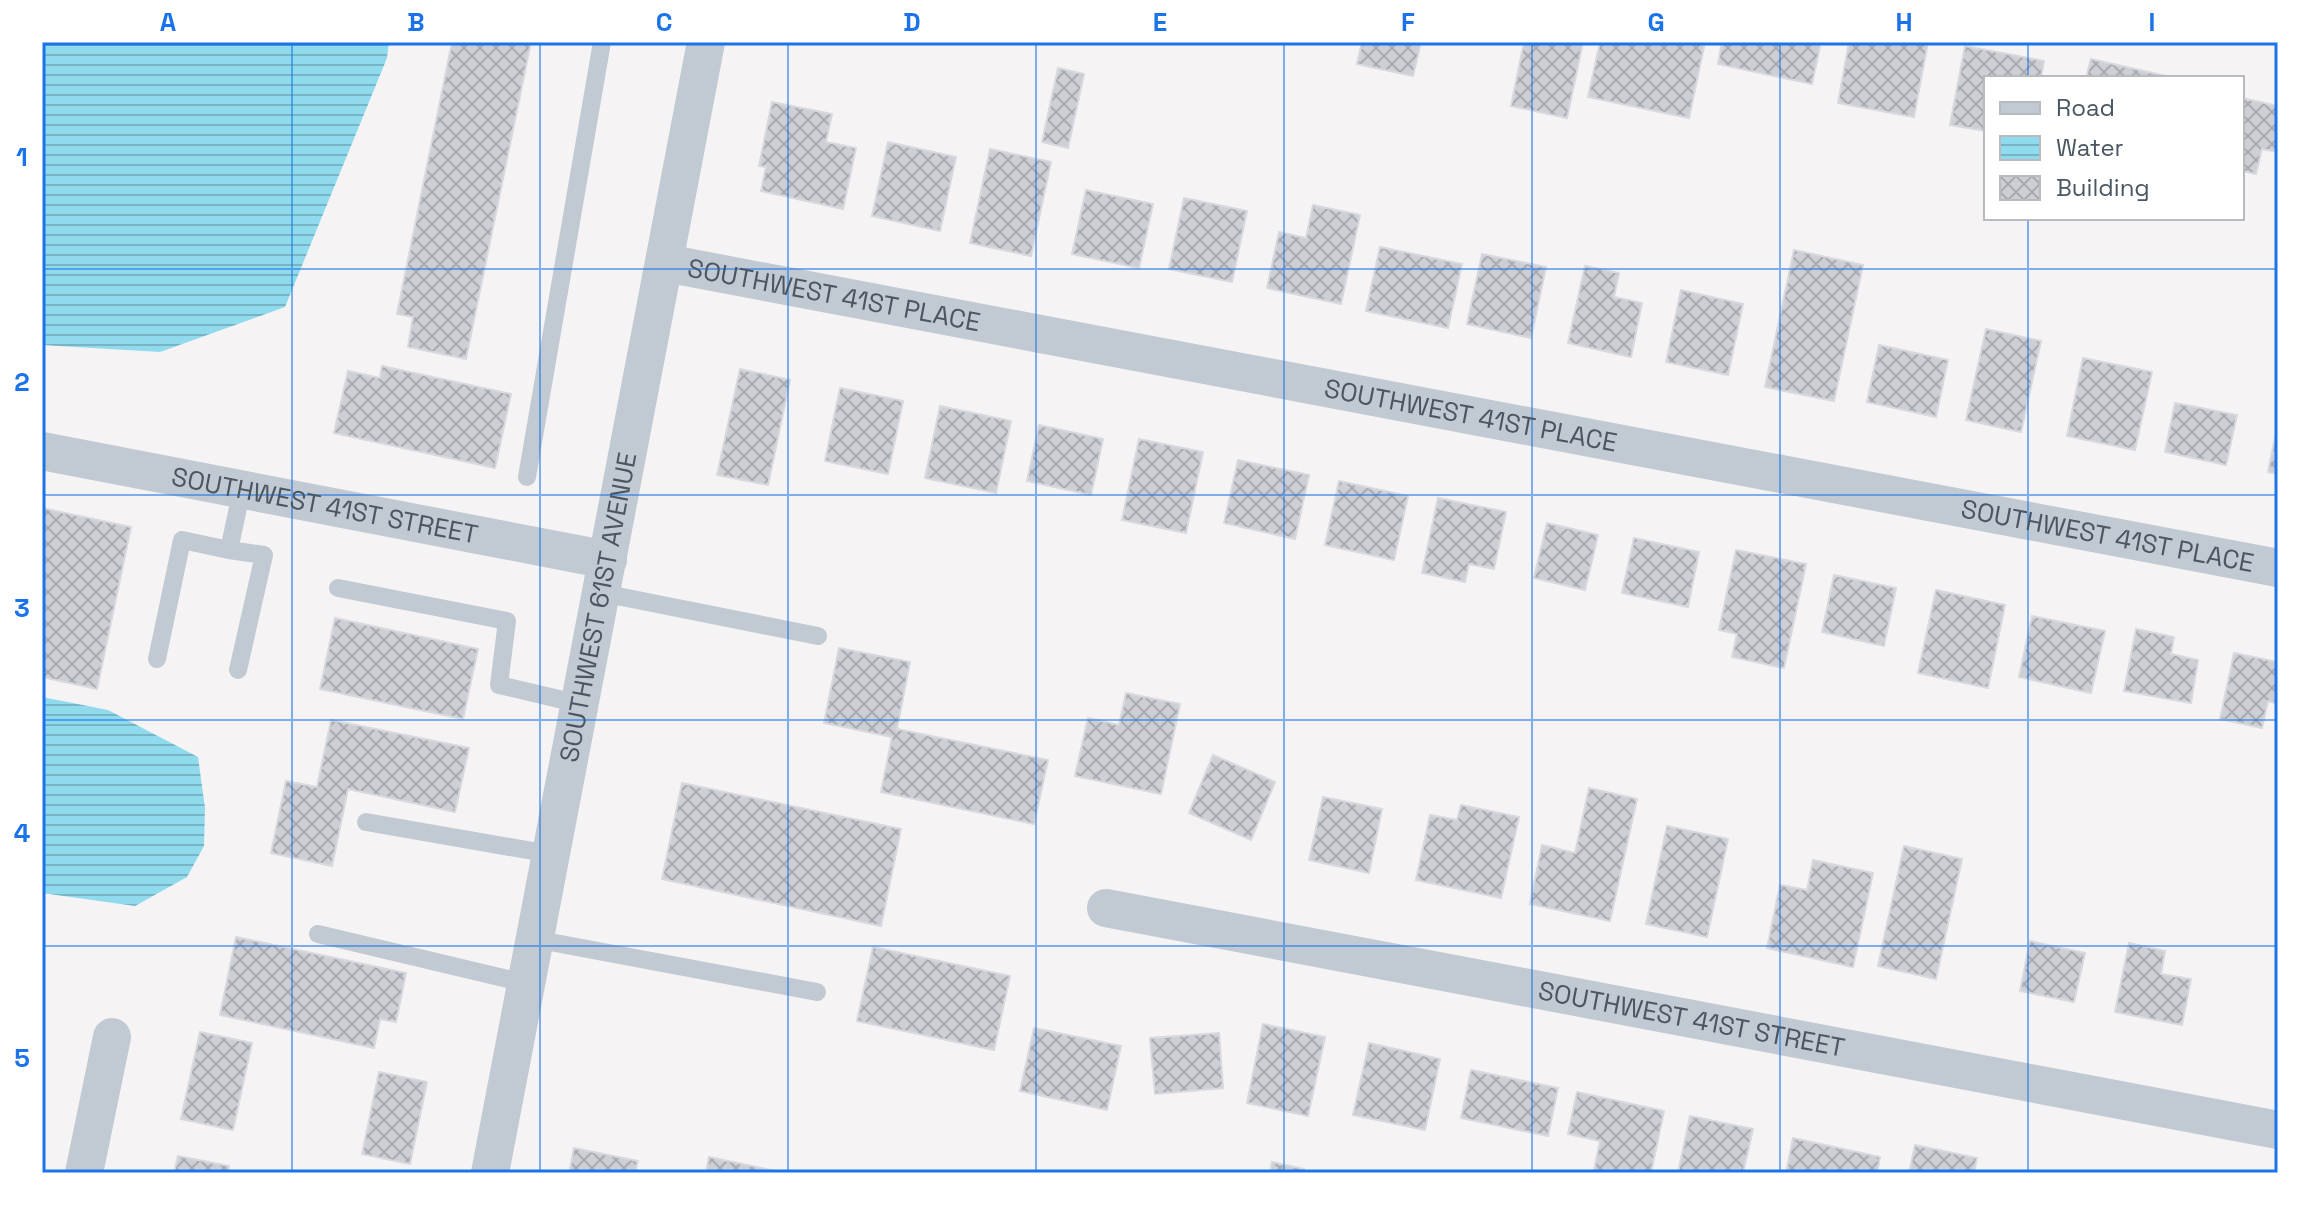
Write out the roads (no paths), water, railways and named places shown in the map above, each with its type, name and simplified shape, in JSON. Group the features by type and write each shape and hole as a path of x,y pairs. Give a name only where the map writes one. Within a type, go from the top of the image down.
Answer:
{"street":[{"name":"SOUTHWEST 61ST AVENUE","path":"490,1173 706,42"},
{"name":"SOUTHWEST 41ST PLACE","path":"665,263 2278,568"},
{"name":"SOUTHWEST 41ST STREET","path":"42,451 242,489 605,576"},
{"name":"SOUTHWEST 41ST STREET","path":"1106,908 2278,1130"},
{"path":"84,1173 112,1037"}],"lane":[{"path":"527,477 602,42"},
{"path":"229,550 242,489"},
{"path":"157,659 182,540 264,555 238,670"},
{"path":"605,576 818,636"},
{"path":"338,588 507,621 499,685 580,704"},
{"path":"366,822 550,854"},
{"path":"318,934 525,983"},
{"path":"534,939 817,992"}],"water":[{"path":"42,42 389,42 387,58 285,307 160,352 42,345"},
{"path":"42,697 108,710 198,757 205,808 204,846 187,877 135,906 42,893"}]}
